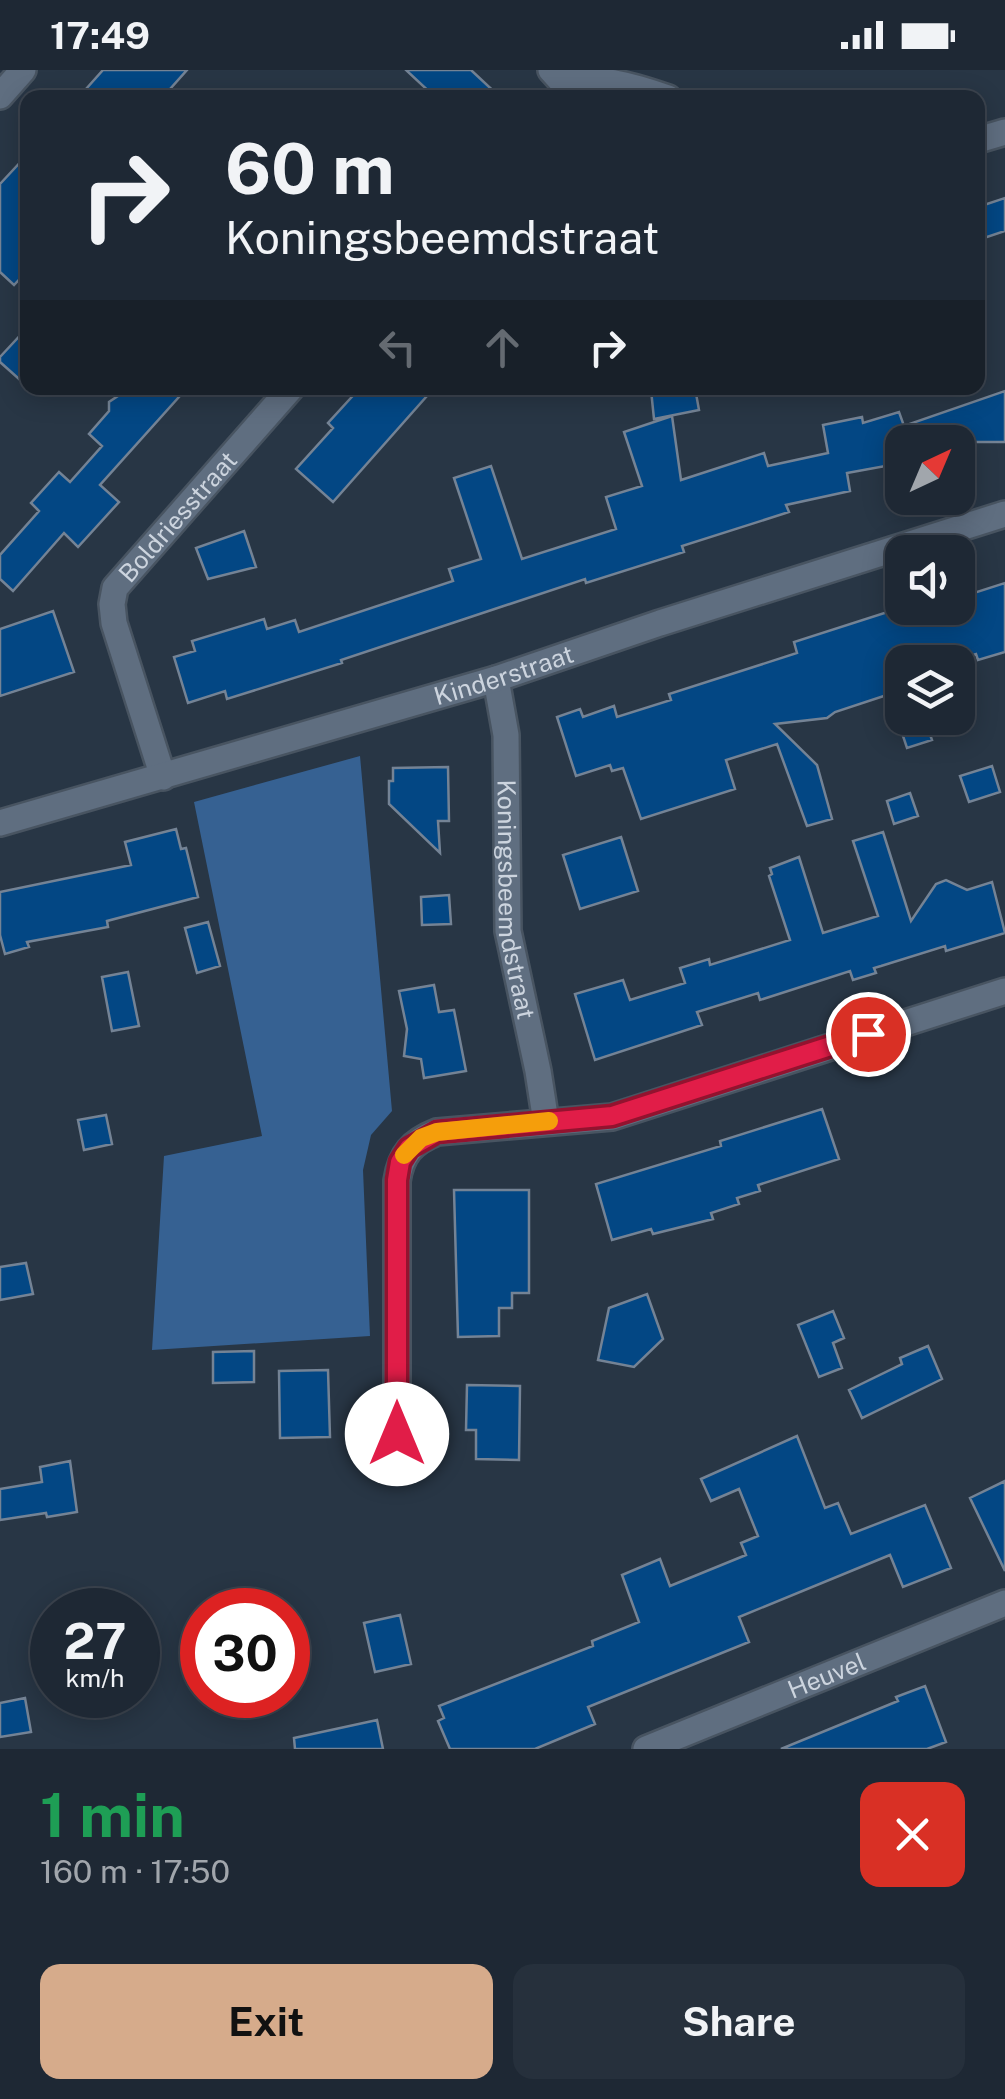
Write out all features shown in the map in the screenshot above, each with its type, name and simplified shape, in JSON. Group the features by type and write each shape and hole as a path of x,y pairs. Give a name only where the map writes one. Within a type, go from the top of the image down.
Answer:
{"street":[{"path":"0,96 23,70"},
{"path":"553,82 601,78 641,90"},
{"name":"Boldriesstraat","path":"163,777 114,623 115,588 285,395"},
{"name":"Kinderstraat","path":"0,823 496,679 1005,514"},
{"name":"Koningsbeemdstraat","path":"496,679 506,735 508,932 546,1122"},
{"path":"397,1434 397,1180 400,1162 421,1138 437,1132 612,1116 1005,992"},
{"name":"Heuvel","path":"646,1749 673,1744 1005,1603"}],"shaded area":[{"path":"360,756 392,1111 371,1135 363,1170 370,1336 152,1350 164,1156 262,1136 194,802"}],"building":[{"path":"103,70 187,70 169,90 85,90"},
{"path":"406,70 471,70 492,90 427,90"},
{"path":"20,163 20,279 14,285 0,272 0,184"},
{"path":"1005,198 1005,231 985,238 985,205"},
{"path":"20,336 20,380 0,362 0,357"},
{"path":"1005,391 1005,442 975,442 975,425 907,425"},
{"path":"120,395 181,395 100,485 119,502 78,547 64,533 13,591 0,579 0,555 39,511 31,503 59,472 70,482 102,446 89,434 109,411 109,402"},
{"path":"354,395 428,395 333,502 296,469 333,428 328,423"},
{"path":"652,395 696,395 699,410 654,419"},
{"path":"899,412 904,425 885,425 885,466 847,473 850,491 786,505 789,512 682,546 684,552 586,583 585,579 341,660 342,663 227,699 225,691 188,703 174,657 195,651 192,641 264,619 267,629 295,620 299,632 453,581 449,569 481,559 454,478 491,466 522,559 616,529 606,497 642,486 624,432 672,416 681,480 764,453 768,466 828,453 823,425 862,417 863,423"},
{"path":"244,531 256,567 208,579 196,548"},
{"path":"1005,583 1005,652 978,660 975,645 885,645 885,696 827,718 775,724 817,765 832,819 807,826 777,744 726,760 735,789 641,819 623,768 612,771 610,765 576,776 557,717 580,709 583,717 614,706 617,717 671,700 669,694 797,653 794,642 885,613 885,625 975,625 975,593"},
{"path":"53,611 74,672 0,696 0,629"},
{"path":"903,735 930,735 932,740 907,748"},
{"path":"992,766 1000,792 969,802 960,776"},
{"path":"448,767 449,821 438,821 440,853 389,804 389,781 393,781 393,768"},
{"path":"910,793 918,816 894,824 887,801"},
{"path":"176,829 181,849 186,848 198,897 107,921 108,927 27,942 29,947 5,954 0,935 0,892 131,865 125,842"},
{"path":"883,832 911,921 936,884 946,880 967,890 992,882 1005,933 946,951 945,946 874,968 876,973 853,980 850,971 760,1000 758,993 697,1012 702,1025 595,1060 575,994 623,980 630,1000 685,983 680,968 709,959 710,965 790,940 769,876 770,868 799,857 823,933 878,916 853,841"},
{"path":"621,837 638,891 580,909 563,855"},
{"path":"449,895 451,924 422,925 421,897"},
{"path":"208,922 220,966 197,973 185,928"},
{"path":"128,972 139,1026 112,1031 102,977"},
{"path":"434,985 439,1012 454,1010 466,1071 424,1078 421,1059 404,1056 407,1029 399,991"},
{"path":"822,1109 839,1159 758,1185 760,1191 737,1198 739,1204 711,1213 713,1219 612,1240 596,1184 721,1146 720,1141"},
{"path":"106,1115 112,1144 84,1150 78,1120"},
{"path":"454,1190 529,1190 529,1293 512,1293 512,1308 499,1308 499,1336 458,1337"},
{"path":"26,1263 33,1294 0,1300 0,1267"},
{"path":"647,1294 663,1339 634,1367 598,1360 609,1308"},
{"path":"833,1311 844,1338 833,1343 842,1368 819,1377 798,1325"},
{"path":"928,1346 942,1379 862,1418 849,1390 902,1364 900,1358"},
{"path":"254,1351 254,1382 213,1383 213,1352"},
{"path":"328,1370 330,1437 280,1438 279,1371"},
{"path":"467,1385 520,1386 519,1460 476,1459 476,1430 466,1430"},
{"path":"797,1436 825,1508 838,1503 851,1534 925,1505 951,1568 903,1587 890,1555 739,1617 749,1642 588,1707 595,1724 535,1749 450,1749 438,1721 444,1718 439,1706 593,1646 592,1641 639,1622 622,1575 660,1559 670,1586 746,1555 741,1543 758,1536 739,1489 711,1501 701,1479"},
{"path":"70,1461 77,1512 0,1520 0,1489 42,1482 40,1467"},
{"path":"1005,1481 1005,1571 970,1498"},
{"path":"400,1615 411,1664 375,1672 364,1623"},
{"path":"925,1686 946,1742 927,1749 781,1749 898,1701 896,1697"},
{"path":"25,1698 31,1732 0,1737 0,1703"},
{"path":"377,1720 383,1749 295,1749 294,1738"}],"slow traffic":[{"path":"404,1155 421,1138 437,1132 549,1121"}],"route":[{"path":"397,1434 397,1180 400,1162 409,1148 437,1132 612,1116 868,1034"}]}
